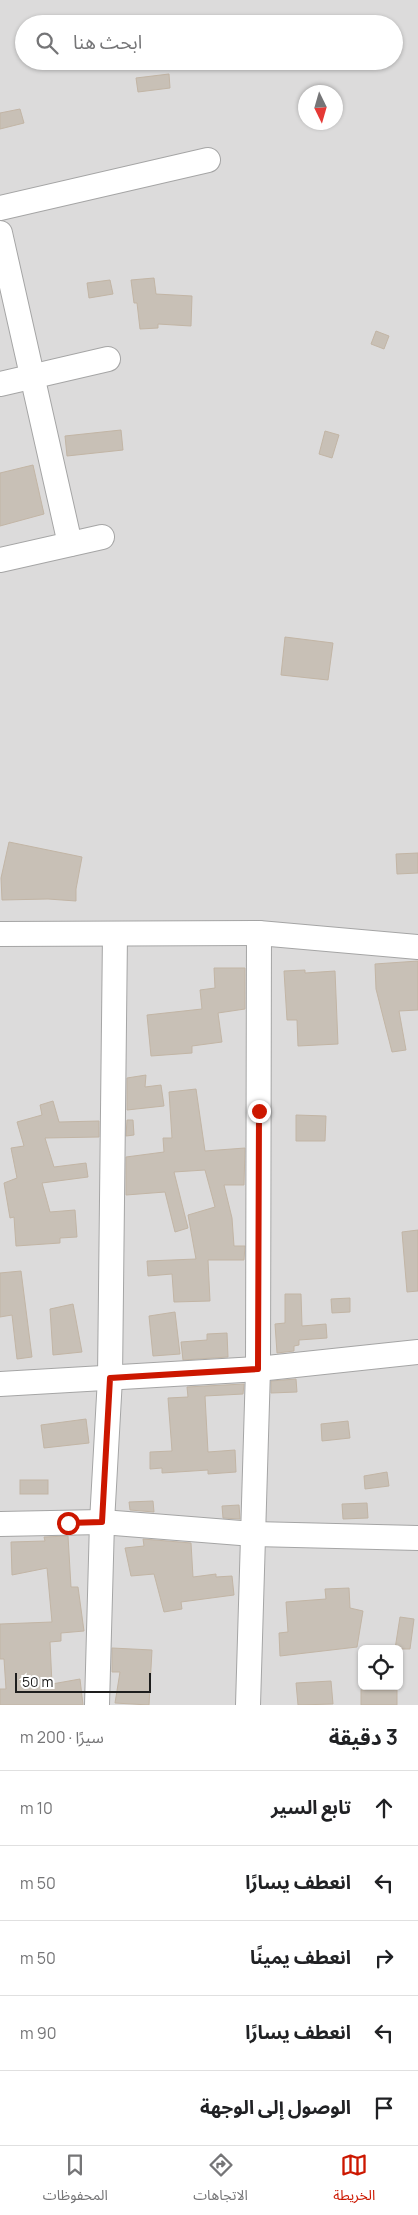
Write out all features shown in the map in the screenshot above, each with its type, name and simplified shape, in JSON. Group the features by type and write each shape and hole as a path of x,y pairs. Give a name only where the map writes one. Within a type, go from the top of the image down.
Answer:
{"street":[{"path":"0,208 208,160"},
{"path":"0,233 70,544"},
{"path":"0,384 108,359"},
{"path":"0,560 102,537"},
{"path":"248,1705 258,1369 259,933"},
{"path":"0,934 259,933 418,948"},
{"path":"97,1705 102,1522 110,1378 115,934"},
{"path":"0,1384 258,1369 418,1352"},
{"path":"0,1524 102,1522 253,1534 418,1538"}],"shaded area":[{"path":"0,0 418,0 418,1705 0,1705"}],"building":[{"path":"169,74 170,88 138,92 136,78"},
{"path":"20,109 24,123 0,129 0,113"},
{"path":"154,278 156,294 192,296 191,326 158,324 158,328 140,329 137,303 134,303 131,280"},
{"path":"110,280 113,294 89,298 87,283"},
{"path":"376,331 389,336 384,349 371,344"},
{"path":"121,430 123,450 67,456 65,436"},
{"path":"325,431 339,435 332,458 319,454"},
{"path":"33,465 44,514 0,526 0,473"},
{"path":"285,637 333,643 328,680 281,675"},
{"path":"9,842 82,857 76,889 76,901 48,899 2,900 1,878"},
{"path":"418,853 418,873 397,874 396,854"},
{"path":"418,961 418,1010 399,1011 406,1050 392,1052 376,989 375,964"},
{"path":"214,968 245,968 245,1009 218,1013 222,1042 192,1046 192,1053 151,1056 147,1015 202,1009 200,990 215,988"},
{"path":"305,970 305,973 335,971 338,1044 298,1046 297,1020 287,1020 284,971"},
{"path":"146,1075 145,1087 161,1085 164,1106 127,1110 127,1078"},
{"path":"196,1089 205,1151 245,1148 244,1185 224,1185 232,1218 234,1246 245,1246 244,1260 208,1260 210,1301 174,1302 172,1274 148,1276 147,1261 196,1259 188,1215 215,1207 205,1170 174,1172 188,1228 175,1232 165,1192 126,1195 126,1157 164,1152 163,1138 172,1138 169,1092"},
{"path":"53,1101 59,1122 99,1121 99,1137 45,1138 54,1167 86,1163 88,1177 42,1183 50,1212 75,1210 77,1237 60,1238 60,1243 16,1246 14,1217 10,1218 4,1183 17,1178 11,1148 24,1146 17,1122 42,1115 40,1105"},
{"path":"296,1115 326,1116 325,1141 296,1141"},
{"path":"127,1120 133,1120 134,1135 126,1136"},
{"path":"418,1230 418,1291 407,1292 402,1232"},
{"path":"21,1271 32,1357 17,1359 12,1315 0,1317 0,1273"},
{"path":"285,1294 301,1294 302,1326 326,1324 327,1338 299,1340 299,1345 294,1346 294,1351 277,1353 275,1324 285,1323"},
{"path":"350,1298 350,1312 332,1313 331,1299"},
{"path":"73,1304 82,1352 53,1355 50,1309"},
{"path":"175,1312 180,1354 153,1356 149,1316"},
{"path":"227,1333 228,1357 183,1360 181,1342 207,1340 207,1334"},
{"path":"296,1379 297,1392 271,1393 271,1381"},
{"path":"244,1384 243,1394 205,1396 208,1452 235,1450 236,1472 208,1474 208,1470 162,1473 162,1468 150,1469 150,1452 172,1451 168,1398 188,1397 187,1387"},
{"path":"86,1419 89,1443 44,1448 41,1425"},
{"path":"348,1421 350,1438 322,1441 321,1424"},
{"path":"387,1472 389,1486 365,1489 364,1476"},
{"path":"20,1480 48,1480 48,1494 20,1494"},
{"path":"153,1501 154,1512 130,1510 129,1502"},
{"path":"367,1503 368,1518 343,1519 342,1504"},
{"path":"239,1505 240,1519 223,1518 222,1506"},
{"path":"68,1536 71,1587 78,1587 84,1631 61,1633 61,1641 50,1642 52,1684 80,1679 83,1705 0,1705 0,1689 6,1689 4,1659 0,1659 0,1624 52,1622 47,1568 12,1575 11,1542 45,1541 44,1537"},
{"path":"143,1539 191,1543 193,1577 216,1574 216,1577 232,1576 234,1595 181,1602 182,1609 164,1612 154,1574 131,1576 125,1548 144,1546"},
{"path":"349,1588 350,1608 363,1611 357,1647 280,1656 279,1633 288,1632 286,1602 326,1599 325,1589"},
{"path":"400,1617 414,1619 410,1649 403,1649 403,1645 396,1645"},
{"path":"112,1648 152,1650 149,1705 115,1703 120,1672 112,1672"},
{"path":"331,1681 333,1704 298,1705 296,1683"},
{"path":"361,1690 397,1690 397,1705 361,1705"}],"route":[{"path":"68,1523 102,1522 110,1378 258,1369 259,1111"}]}
